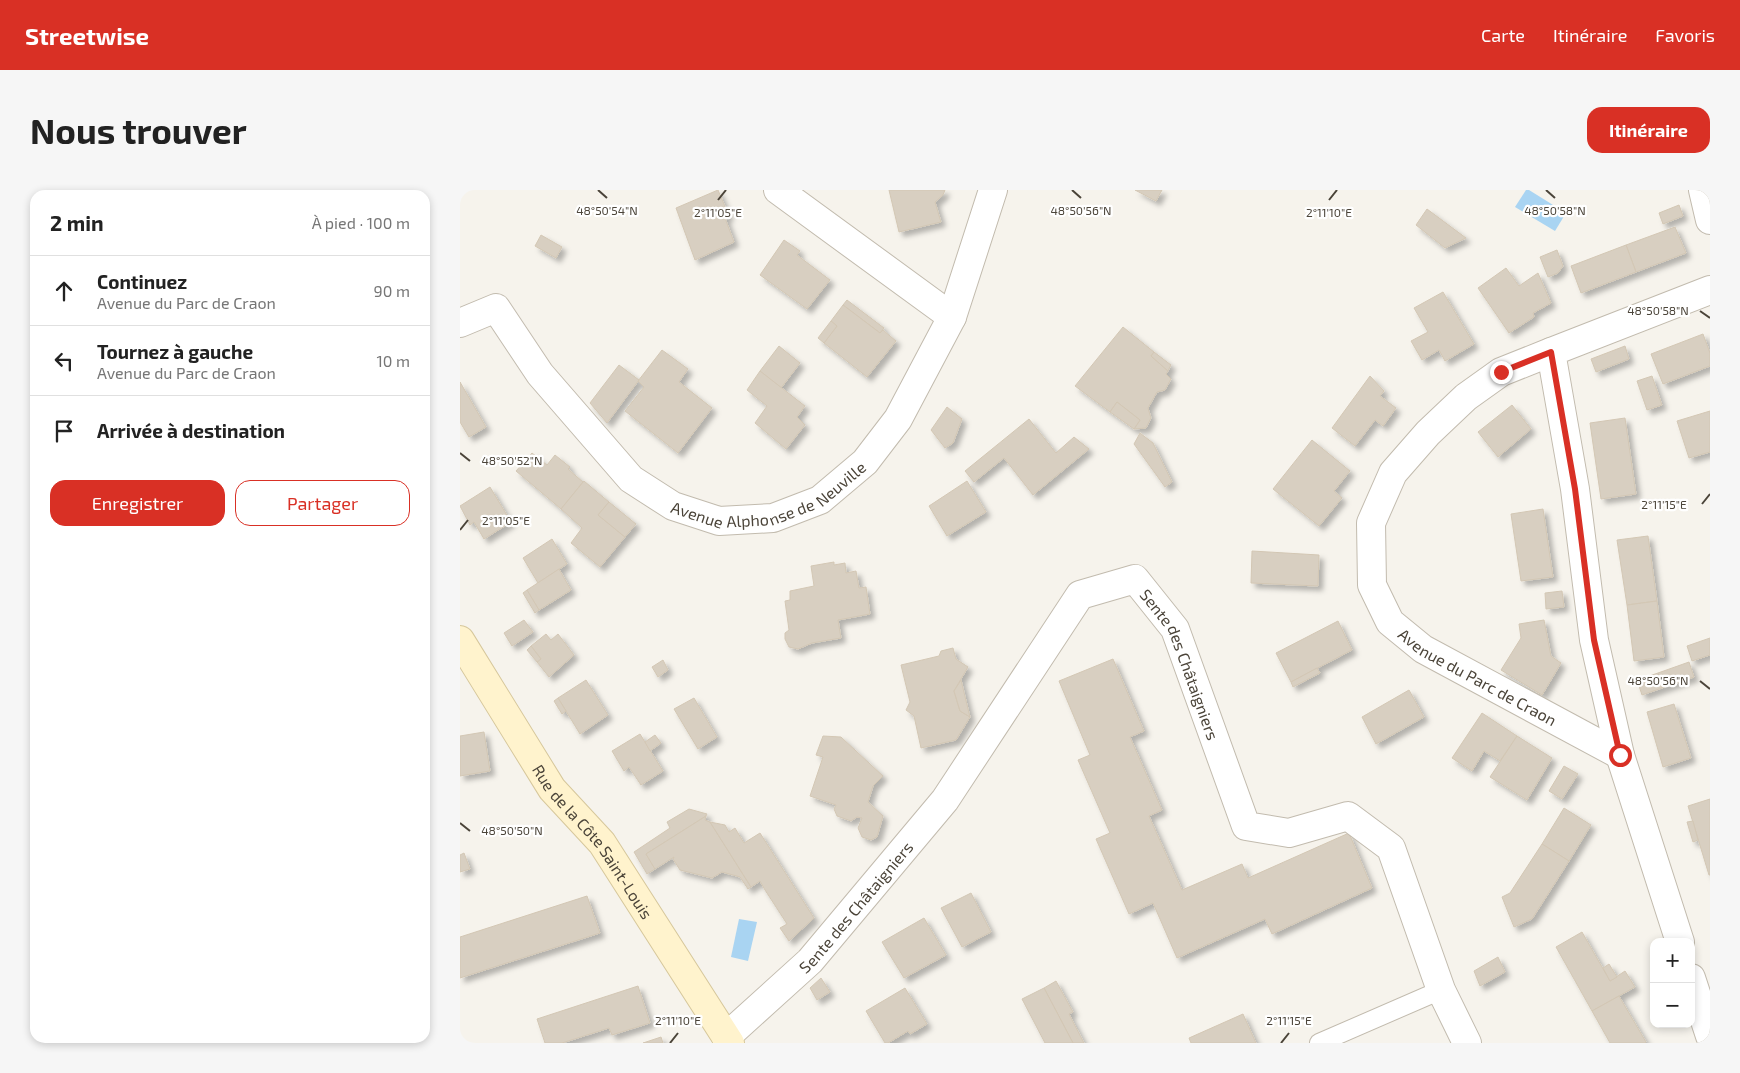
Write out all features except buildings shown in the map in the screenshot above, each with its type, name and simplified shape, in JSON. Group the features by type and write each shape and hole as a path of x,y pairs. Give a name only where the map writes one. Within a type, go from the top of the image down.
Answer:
{"street":[{"path":"778,190 952,318"},
{"name":"Avenue Alphonse de Neuville","path":"460,323 496,308 540,374 632,479 673,506 719,521 773,518 820,500 865,462 898,419 952,318 993,190"},
{"path":"1703,190 1710,220"},
{"name":"Avenue du Parc de Craon","path":"1620,755 1423,649 1390,622 1372,585 1370,523 1393,473 1428,433 1466,397 1501,372 1710,290"},
{"path":"1551,352 1575,489 1594,640 1620,755 1679,938"},
{"name":"Sente des Châtaigniers","path":"728,1040 810,961 945,800 1080,595 1135,579 1175,629 1246,826 1289,833 1348,816 1392,848 1441,990 1467,1043"},
{"name":"Rue de la Côte Saint-Louis","path":"460,640 552,789 602,844 728,1040"},
{"path":"1693,983 1710,1036"}],"lane":[{"path":"1319,1043 1441,990"}],"water":[{"path":"1526,190 1566,213 1555,231 1515,207"},
{"path":"739,919 757,922 748,961 731,957"}],"route":[{"path":"1501,372 1551,352 1575,489 1594,640 1620,755"}]}
